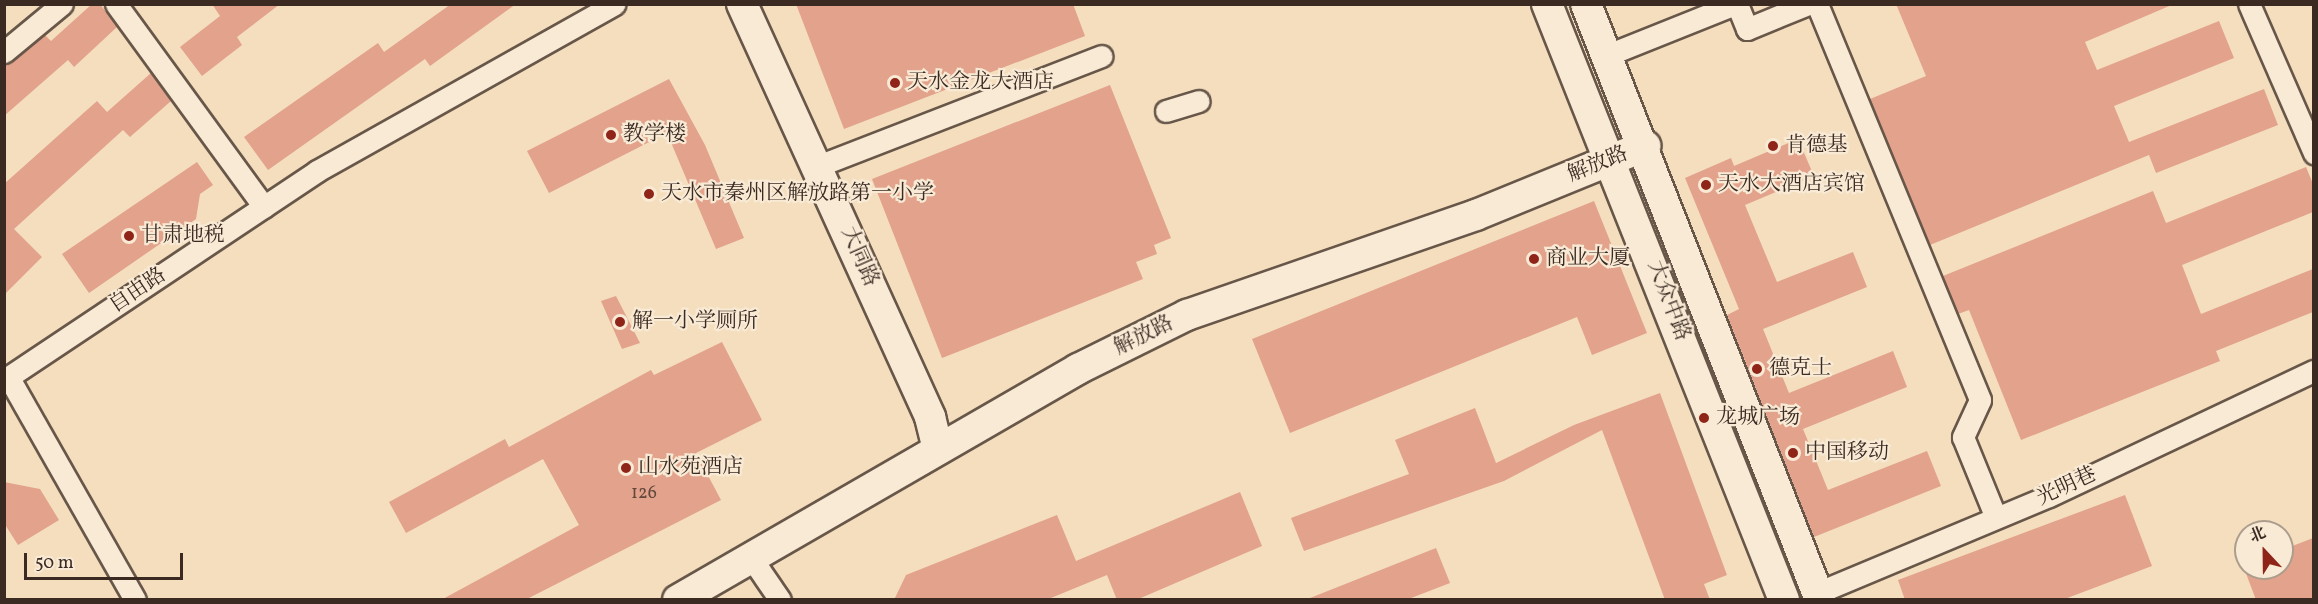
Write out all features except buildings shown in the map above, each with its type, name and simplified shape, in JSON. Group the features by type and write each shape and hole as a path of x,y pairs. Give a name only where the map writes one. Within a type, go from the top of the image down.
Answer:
{"main road":[{"name":"大同路","path":"742,4 818,166 930,417 938,448"},
{"name":"大众中路","path":"1547,4 1613,158 1784,600"},
{"name":"大众中路","path":"1586,4 1605,56 1645,146 1818,596"},
{"name":"解放路","path":"678,600 938,448 1187,315 1476,215 1645,146"}],"street":[{"path":"4,52 62,4"},
{"path":"117,4 264,207"},
{"name":"自由路","path":"135,600 7,379 264,207 614,4"},
{"path":"1605,56 1736,4 1747,29 1808,4"},
{"path":"1817,4 1980,400 1963,437 1996,518"},
{"path":"2249,4 2313,153"},
{"path":"818,166 1101,56"},
{"path":"1167,111 1198,101"},
{"name":"光明巷","path":"1818,596 1996,518 2313,371"},
{"path":"750,556 780,600"}],"place":[{"name":"天水金龙大酒店","path":"895,83"},
{"name":"教学楼","path":"611,135"},
{"name":"肯德基","path":"1773,146"},
{"name":"天水大酒店宾馆","path":"1706,185"},
{"name":"天水市秦州区解放路第一小学","path":"649,194"},
{"name":"甘肃地税","path":"129,236"},
{"name":"商业大厦","path":"1534,259"},
{"name":"解一小学厕所","path":"620,322"},
{"name":"德克士","path":"1757,369"},
{"name":"龙城广场","path":"1704,418"},
{"name":"中国移动","path":"1793,453"},
{"name":"山水苑酒店","path":"626,468"}]}
